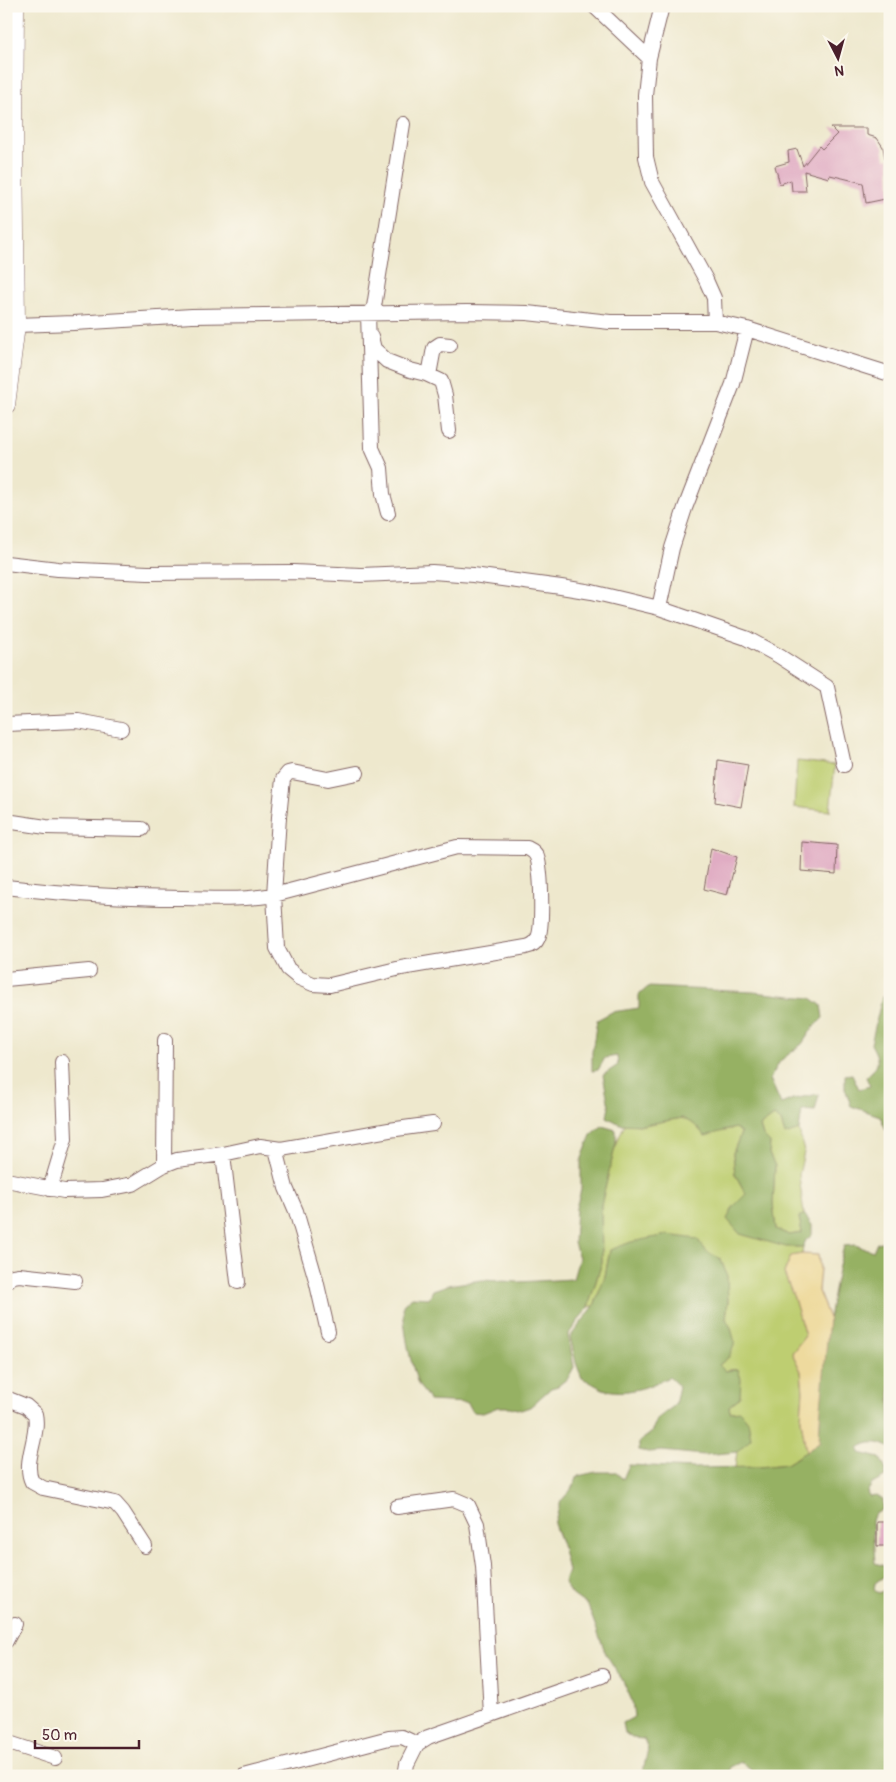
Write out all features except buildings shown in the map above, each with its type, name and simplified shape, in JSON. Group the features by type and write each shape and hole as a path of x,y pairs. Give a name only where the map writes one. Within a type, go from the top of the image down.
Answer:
{"street":[{"path":"7,401 16,325 10,30 15,6"},
{"path":"594,6 650,58"},
{"path":"662,6 650,58 645,95 646,157 652,182 714,298 716,322"},
{"path":"388,513 383,494 381,468 372,448 368,327 403,124"},
{"path":"16,325 192,316 370,313 527,313 610,322 716,322 747,329 890,374"},
{"path":"368,327 374,350 387,361 441,380 445,395 449,431"},
{"path":"659,608 672,548 685,508 733,384 747,329"},
{"path":"430,375 434,348 440,344 450,345"},
{"path":"6,563 67,570 156,573 293,572 361,575 411,572 473,574 592,592 659,608 746,638 779,656 827,687 844,764"},
{"path":"6,724 78,721 121,729"},
{"path":"6,887 74,895 134,898 238,899 274,895 457,847 527,848 536,855 541,869 540,932 536,942 526,947 402,968 341,984 313,984 299,978 288,970 278,952 274,895 278,818 284,776 288,773 296,772 328,779 357,773"},
{"path":"6,821 46,827 142,829"},
{"path":"6,979 89,971"},
{"path":"164,1165 165,1040"},
{"path":"50,1189 65,1139 62,1062"},
{"path":"6,1180 76,1192 126,1186 177,1160 223,1154 260,1146 276,1149 434,1124"},
{"path":"276,1149 286,1188 301,1228 328,1332"},
{"path":"223,1154 238,1282"},
{"path":"6,1282 13,1276 19,1275 75,1281"},
{"path":"6,1398 26,1406 35,1414 35,1430 29,1471 32,1482 43,1488 114,1503 123,1512 145,1546"},
{"path":"397,1507 454,1499 468,1505 478,1524 487,1615 491,1715"},
{"path":"6,1641 16,1624"},
{"path":"405,1776 407,1764 417,1744 428,1737 602,1676"},
{"path":"244,1776 389,1738 402,1736 417,1744"},
{"path":"6,1742 55,1758"}],"green space":[{"path":"797,761 835,765 830,811 794,807"},
{"path":"648,987 753,992 811,998 821,1005 823,1018 812,1029 802,1044 780,1061 770,1079 781,1104 793,1099 819,1094 815,1111 802,1110 799,1130 785,1135 781,1121 774,1116 760,1126 763,1136 770,1143 769,1154 775,1166 773,1204 776,1229 789,1235 802,1233 799,1217 804,1214 812,1225 812,1235 806,1240 803,1247 786,1247 740,1234 727,1219 734,1206 746,1194 735,1174 733,1153 741,1133 735,1128 705,1136 695,1125 682,1118 643,1125 620,1124 607,1117 609,1106 603,1075 618,1065 617,1056 605,1058 598,1070 592,1071 592,1052 597,1020 612,1012 639,1008 639,995"},
{"path":"890,995 890,1139 880,1116 851,1106 845,1088 845,1075 852,1074 859,1089 870,1086 866,1077 874,1069 877,1062 876,1054 871,1044 882,997"},
{"path":"774,1116 781,1121 785,1134 799,1130 804,1152 799,1175 804,1214 799,1218 803,1233 789,1235 776,1229 773,1204 775,1166 769,1154 770,1143 763,1136 760,1126"},
{"path":"682,1118 725,1131 735,1128 741,1133 733,1153 735,1174 746,1194 734,1206 762,1236 770,1241 803,1247 802,1254 791,1256 784,1273 794,1298 805,1336 792,1353 801,1371 803,1391 801,1419 806,1451 787,1464 735,1468 737,1452 751,1437 730,1412 729,1406 740,1397 737,1369 725,1371 719,1365 729,1357 731,1328 726,1319 728,1300 721,1259 707,1252 697,1239 610,1250 605,1276 594,1306 588,1307 602,1262 601,1205 616,1143 625,1124 643,1125"},
{"path":"602,1126 616,1130 616,1143 601,1205 602,1262 588,1307 568,1335 574,1367 568,1378 558,1386 551,1388 530,1407 521,1410 510,1407 498,1407 483,1413 473,1412 468,1403 429,1401 418,1384 412,1363 403,1305 412,1297 429,1298 433,1290 448,1285 482,1280 518,1282 573,1279 579,1258 574,1243 576,1208 581,1190 581,1161 591,1135"},
{"path":"667,1235 697,1239 707,1252 721,1259 727,1276 728,1300 726,1319 731,1328 735,1343 729,1357 719,1365 725,1371 738,1369 741,1379 740,1397 729,1406 730,1412 740,1411 748,1421 751,1438 737,1452 704,1455 639,1450 639,1442 651,1433 657,1419 675,1405 679,1386 669,1377 645,1387 628,1391 603,1389 582,1378 576,1363 570,1337 594,1306 605,1276 610,1250 631,1242"},
{"path":"890,1240 890,1448 874,1443 866,1444 859,1448 860,1453 880,1458 886,1470 885,1477 872,1484 867,1492 869,1497 877,1496 883,1500 883,1509 874,1515 872,1521 875,1563 884,1566 886,1575 875,1583 874,1590 879,1593 886,1589 888,1581 890,1581 890,1619 887,1621 890,1624 890,1776 752,1776 751,1769 741,1762 730,1767 729,1776 700,1776 699,1774 685,1773 684,1776 642,1776 648,1749 644,1739 632,1738 625,1733 623,1723 634,1717 632,1701 623,1681 606,1654 588,1606 570,1593 564,1582 568,1571 562,1545 554,1524 561,1501 570,1491 578,1476 596,1472 615,1472 623,1479 629,1465 692,1468 760,1467 787,1464 819,1443 821,1394 829,1319 844,1246 855,1245 873,1251 877,1243"}],"sand":[{"path":"802,1254 818,1255 820,1268 818,1291 829,1318 819,1443 806,1451 801,1419 803,1391 801,1371 792,1353 805,1336 794,1298 784,1273 791,1256"}]}
